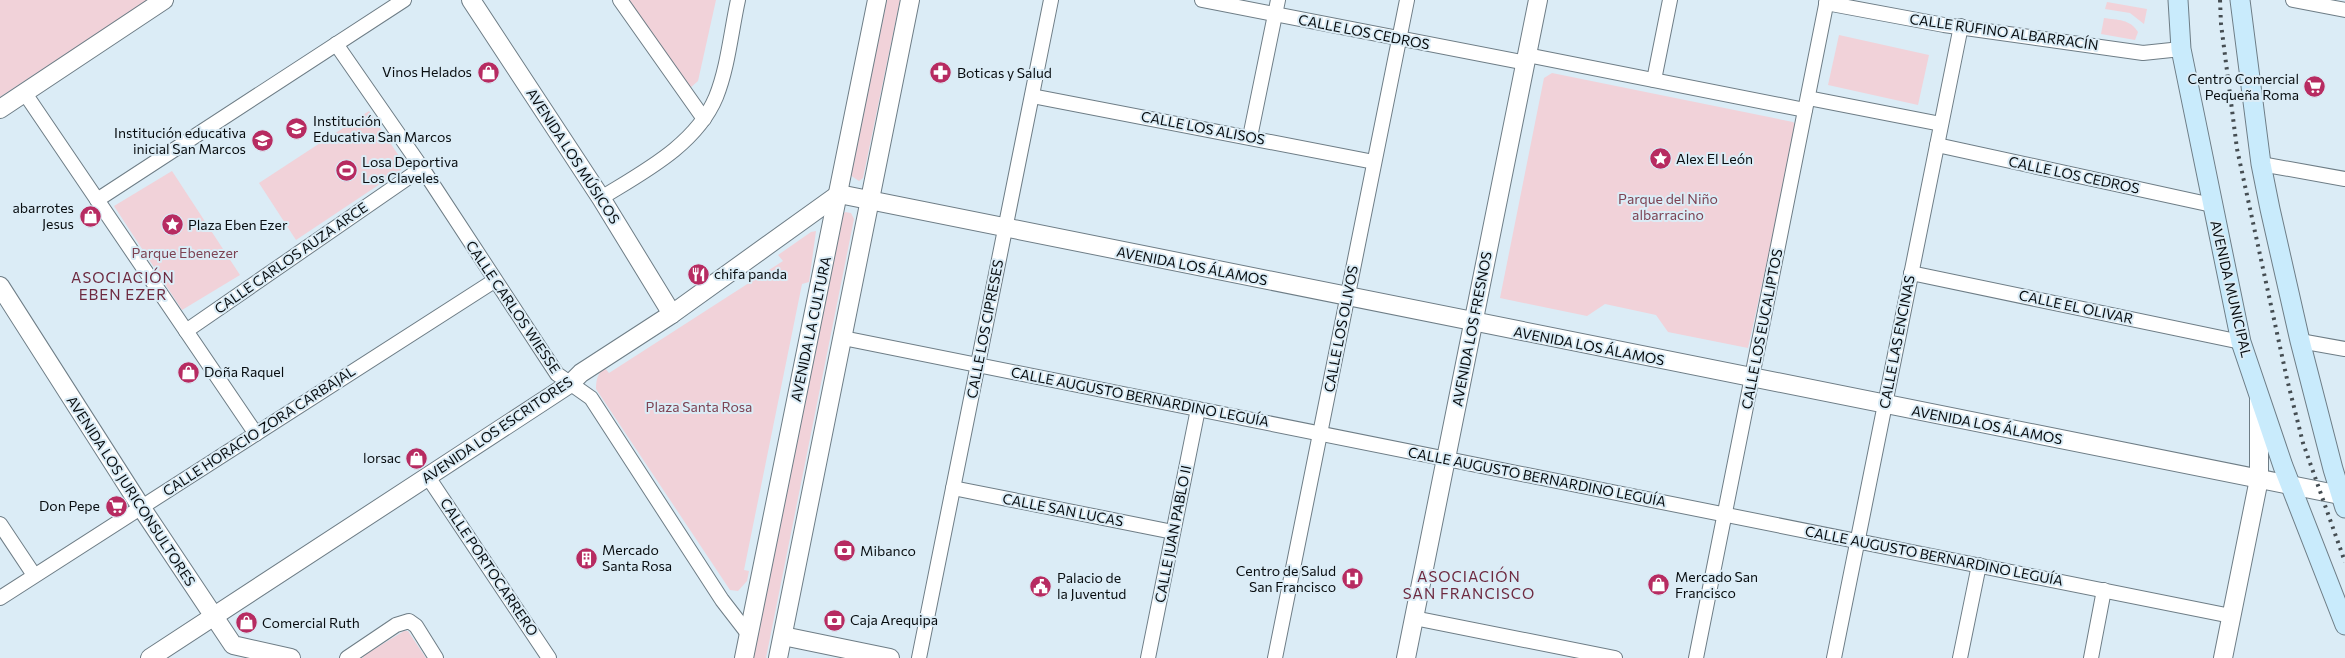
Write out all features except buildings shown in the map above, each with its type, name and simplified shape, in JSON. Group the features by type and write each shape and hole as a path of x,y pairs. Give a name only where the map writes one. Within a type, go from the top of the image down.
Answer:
{"main road":[{"name":"AVENIDA MUNICIPAL","path":"2178,0 2181,48 2241,342 2291,486 2345,625"},
{"path":"2240,0 2262,164 2300,341 2344,500"}],"street":[{"path":"0,108 164,0"},
{"path":"97,200 404,0"},
{"name":"AVENIDA LOS MÚSICOS","path":"471,0 601,198 672,314"},
{"path":"620,0 704,119"},
{"path":"601,198 654,165 689,135 704,119 716,97 722,78 738,0"},
{"name":"AVENIDA LA CULTURA","path":"744,658 877,0"},
{"path":"778,658 910,0"},
{"name":"CALLE LOS CIPRESES","path":"919,658 1051,0"},
{"name":"CALLE LOS CEDROS","path":"1202,0 1399,39 1941,124"},
{"path":"1250,137 1278,0"},
{"name":"CALLE LOS OLIVOS","path":"1275,658 1407,0"},
{"name":"AVENIDA LOS FRESNOS","path":"1406,658 1538,0"},
{"path":"1654,80 1670,0"},
{"path":"2293,0 2340,6"},
{"name":"CALLE RUFINO ALBARRACÍN","path":"1827,1 1944,25 2143,53 2181,48"},
{"name":"CALLE LOS EUCALIPTOS","path":"1696,658 1827,1"},
{"name":"CALLE LAS ENCINAS","path":"1834,658 1960,26"},
{"name":"CALLE CARLOS WIESSE","path":"336,44 422,168 494,281 557,374 590,398 722,600 749,635"},
{"path":"24,92 256,434"},
{"name":"CALLE LOS ALISOS","path":"1032,96 1374,162"},
{"name":"CALLE LOS CEDROS","path":"1937,145 2212,205"},
{"path":"2262,164 2345,179"},
{"name":"CALLE CARLOS AUZA ARCE","path":"186,331 422,168"},
{"name":"AVENIDA LOS ÁLAMOS","path":"839,194 869,202 2259,479 2344,500"},
{"name":"AVENIDA LOS ESCRITORES","path":"150,658 571,383 581,372 672,314 839,194"},
{"name":"CALLE EL OLIVAR","path":"1911,273 2241,342"},
{"name":"CALLE HORACIO ZORA CARBAJAL","path":"0,598 494,281"},
{"name":"AVENIDA LOS JURICONSULTORES","path":"0,286 141,507 234,646 291,658"},
{"name":"CALLE AUGUSTO BERNARDINO LEGUÍA","path":"843,338 2231,616"},
{"path":"2300,341 2345,350"},
{"path":"2223,658 2259,479 2259,394"},
{"name":"CALLE JUAN PABLO II","path":"1148,658 1198,409"},
{"name":"CALLE PORTOCARRERO","path":"428,477 549,658"},
{"name":"CALLE SAN LUCAS","path":"953,488 1173,532"},
{"path":"0,524 34,575"},
{"path":"1960,658 1978,565"},
{"path":"2091,658 2104,590"},
{"path":"1414,618 1615,658"},
{"path":"348,658 396,625 409,621 416,626 436,658"},
{"path":"783,636 890,658"}],"green space":[{"path":"0,0 148,0 0,97"},
{"path":"621,0 716,0 698,81 690,88"},
{"path":"887,0 900,0 863,178 859,181 850,175"},
{"path":"2107,2 2147,9 2144,24 2130,13 2105,9"},
{"path":"2104,18 2127,22 2138,32 2135,40 2101,34"},
{"path":"1839,35 1929,55 1918,105 1828,85"},
{"name":"Parque del Niño albarracino","path":"1552,73 1793,122 1797,126 1748,348 1668,332 1656,315 1605,304 1587,316 1500,298 1544,78"},
{"path":"369,111 403,162 401,170 296,240 259,183"},
{"name":"Parque Ebenezer","path":"172,171 240,275 182,310 114,206"},
{"path":"845,212 851,213 854,219 766,658 753,658 841,217"},
{"name":"Plaza Santa Rosa","path":"816,231 809,282 802,284 744,570 749,571 747,581 738,591 730,590 596,389 597,379 604,367 609,373 783,261 778,255 811,232"},
{"path":"404,631 408,631 426,658 363,658 363,656"}],"railway":[{"path":"2220,0 2221,24 2237,149 2287,379 2303,443 2345,562"}],"place":[{"name":"Vinos Helados","path":"488,72"},
{"name":"Boticas y Salud","path":"941,73"},
{"name":"Centro Comercial Pequeña Roma","path":"2315,87"},
{"name":"Institución Educativa San Marcos","path":"297,129"},
{"name":"Institución educativa inicial San Marcos","path":"262,141"},
{"name":"Alex El León","path":"1660,159"},
{"name":"Losa Deportiva Los Claveles","path":"346,170"},
{"name":"abarrotes Jesus","path":"90,216"},
{"name":"Plaza Eben Ezer","path":"172,225"},
{"name":"chifa panda","path":"698,274"},
{"name":"Doña Raquel","path":"188,372"},
{"name":"lorsac","path":"417,458"},
{"name":"Don Pepe","path":"116,506"},
{"name":"Mibanco","path":"844,551"},
{"name":"Mercado Santa Rosa","path":"586,558"},
{"name":"Centro de Salud San Francisco","path":"1352,579"},
{"name":"Mercado San Francisco","path":"1659,585"},
{"name":"Palacio de la Juventud","path":"1041,586"},
{"name":"Caja Arequipa","path":"834,620"},
{"name":"Comercial Ruth","path":"246,623"}],"district":[{"name":"ASOCIACIÓN EBEN EZER","path":"123,286"},
{"name":"ASOCIACIÓN SAN FRANCISCO","path":"1469,586"}]}
